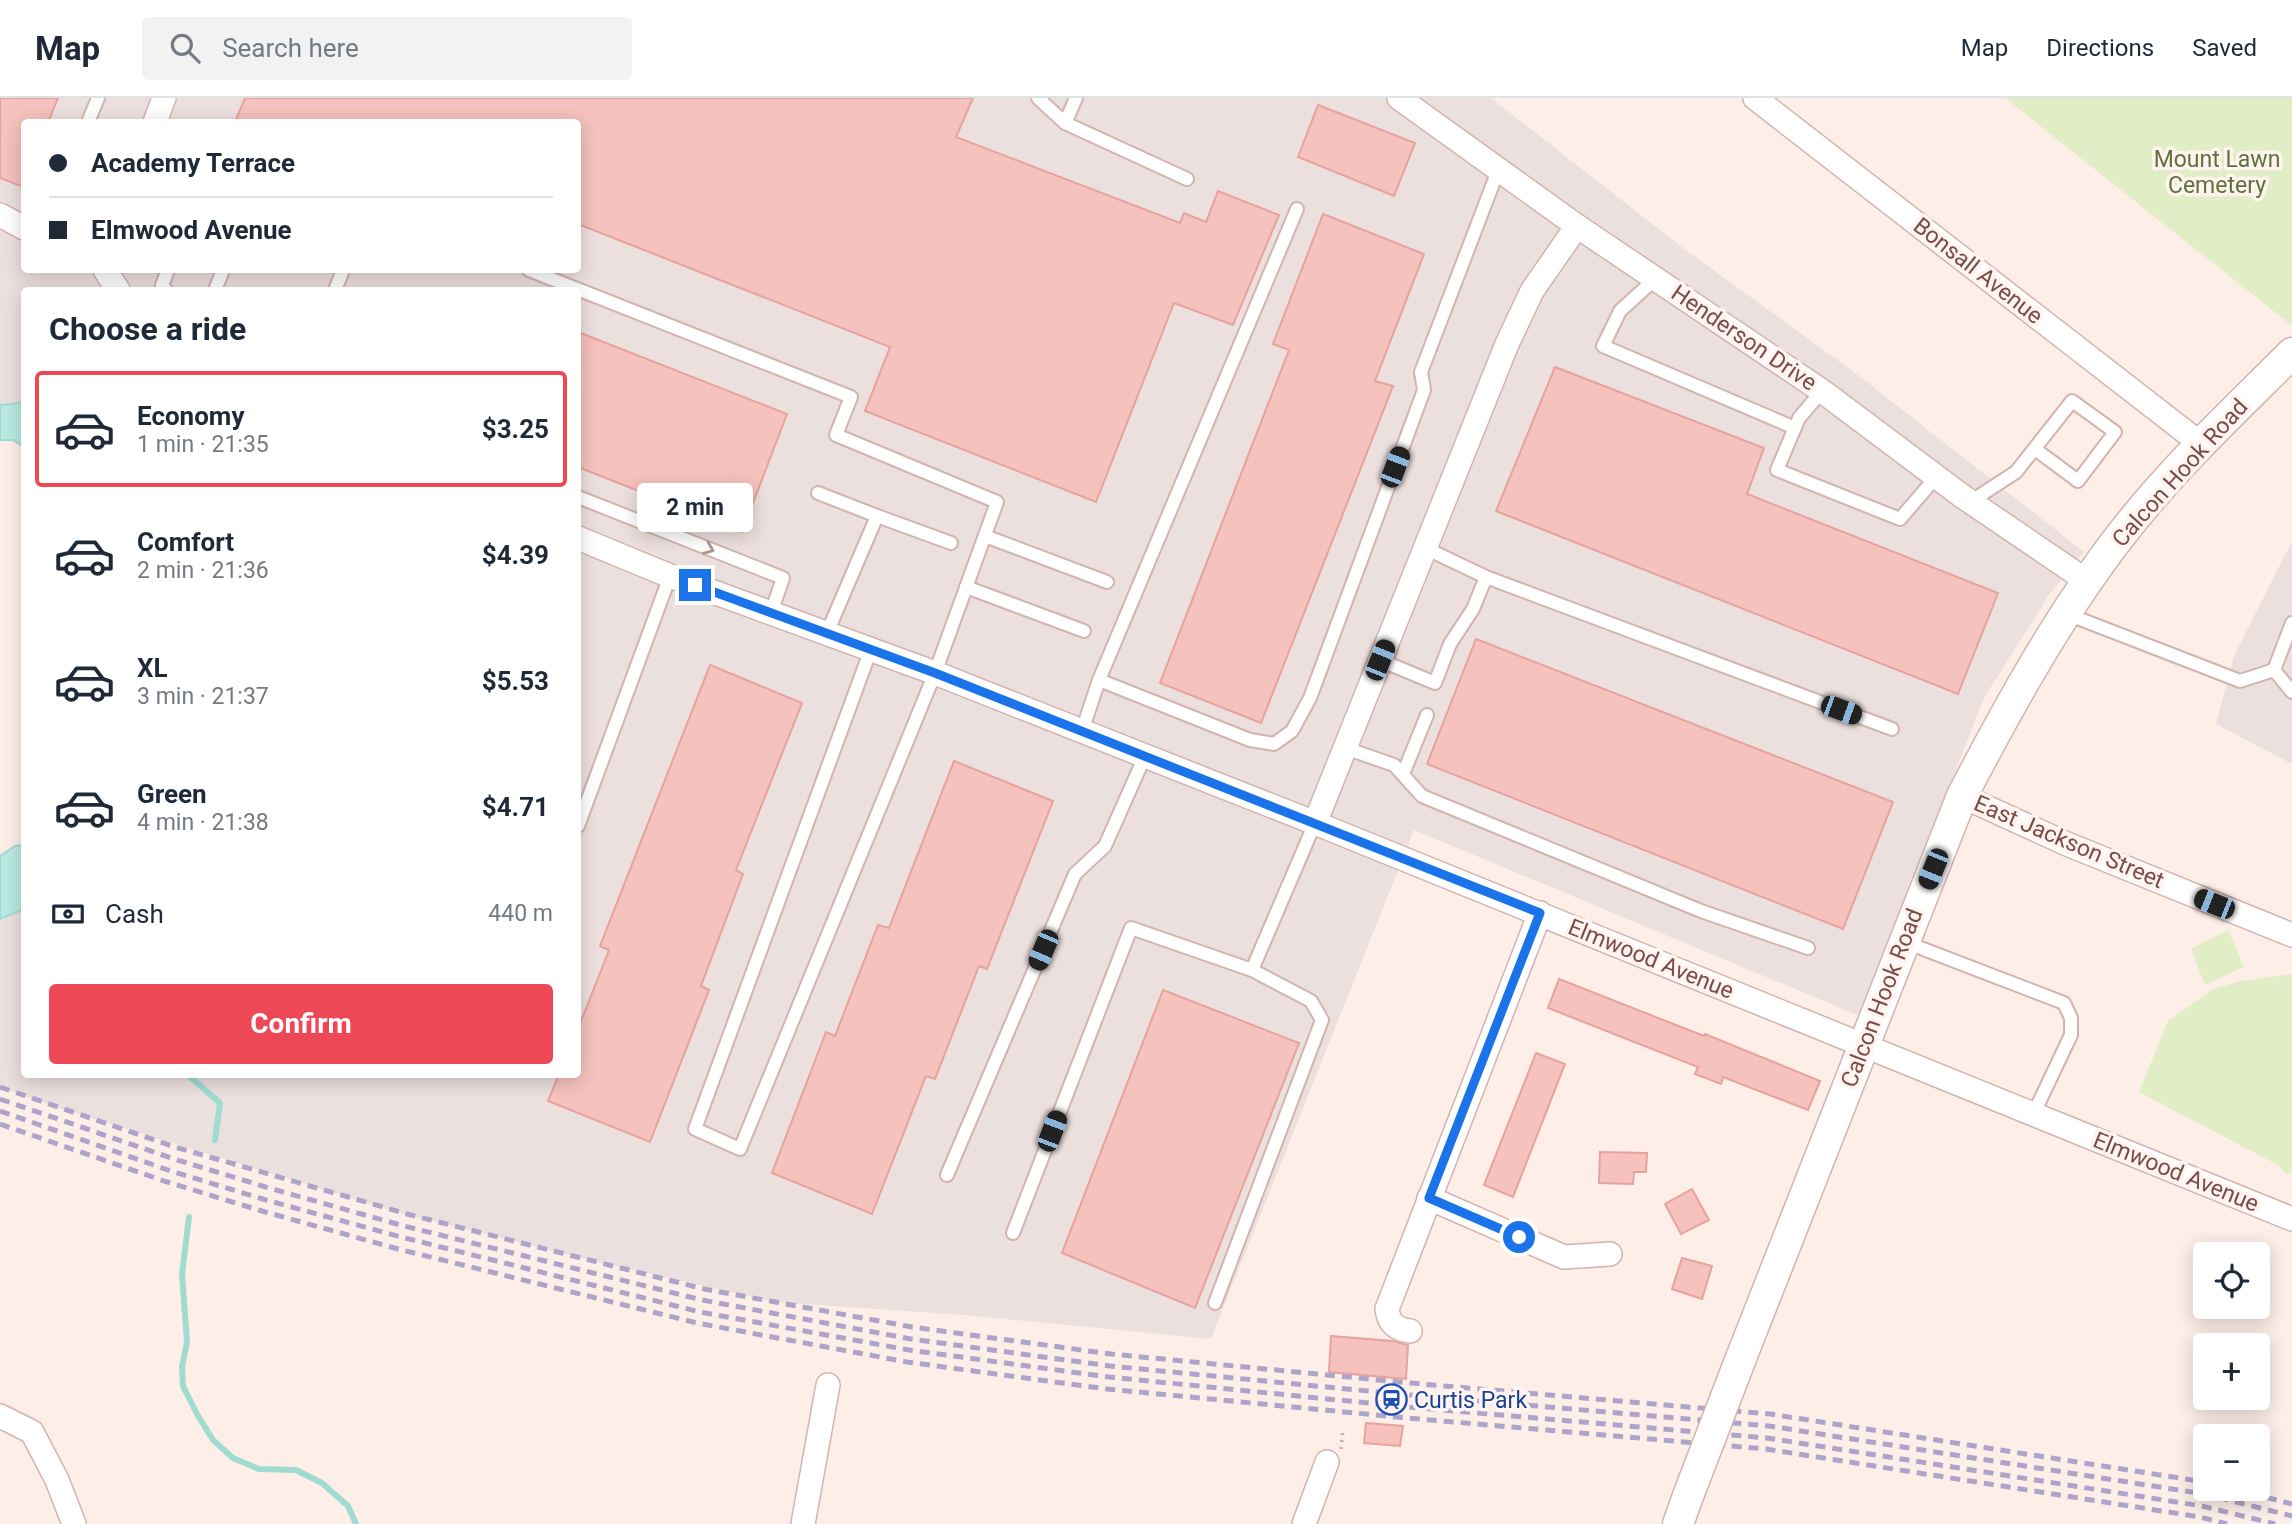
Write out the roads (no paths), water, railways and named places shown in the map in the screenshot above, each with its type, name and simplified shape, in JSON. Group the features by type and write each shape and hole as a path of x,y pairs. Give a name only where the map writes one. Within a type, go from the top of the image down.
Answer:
{"street":[{"path":"156,119 164,98"},
{"name":"Henderson Drive","path":"1399,98 1577,226 1822,391 1970,502 2087,581"},
{"name":"Bonsall Avenue","path":"1755,98 2201,444"},
{"path":"0,215 21,226"},
{"path":"1315,822 1507,344 1532,290 1577,226"},
{"name":"Calcon Hook Road","path":"1678,1524 1962,796 2007,710 2087,581 2146,503 2292,353"},
{"name":"Elmwood Avenue","path":"581,539 670,576 935,673 1315,822 2292,1219"},
{"name":"East Jackson Street","path":"1962,796 2067,844 2292,935"},
{"path":"1410,1331 1393,1325 1387,1309 1540,913"},
{"path":"1429,1198 1564,1257 1610,1254"},
{"path":"803,1524 828,1385"},
{"path":"0,1416 32,1432 57,1480 74,1524"},
{"path":"1304,1524 1327,1461"}],"lane":[{"path":"89,119 98,98"},
{"path":"1038,98 1065,124 1187,179"},
{"path":"1065,124 1076,98"},
{"path":"1099,680 1250,740 1274,744 1292,731 1310,698 1424,390 1421,372 1499,168"},
{"path":"1082,731 1099,680 1297,209"},
{"path":"537,273 572,287"},
{"path":"1656,278 1620,311 1603,346 1795,428"},
{"path":"581,291 851,397 836,436 997,502 935,673 740,1149 695,1129 870,649"},
{"path":"1822,391 1799,418 1777,470 1900,519 1937,476"},
{"path":"1970,502 2016,472 2072,401 2115,432 2078,481 2035,449"},
{"path":"818,493 951,543"},
{"path":"581,498 783,578 771,613"},
{"path":"827,633 877,516"},
{"path":"985,536 1107,582"},
{"path":"1425,548 1486,577 1892,729"},
{"path":"581,817 670,576"},
{"path":"1380,660 1435,683 1450,644 1473,609 1486,577"},
{"path":"966,587 1084,631"},
{"path":"2067,614 2240,681 2274,670"},
{"path":"2274,670 2292,624"},
{"path":"2274,670 2292,692"},
{"path":"1402,774 1427,715"},
{"path":"1345,748 1394,765 1422,796 1701,911 1808,948"},
{"path":"947,1175 1075,874 1105,846 1145,755"},
{"path":"1252,971 1315,822"},
{"path":"1013,1233 1131,928 1252,971 1311,1001 1322,1020 1216,1303"},
{"path":"1904,941 2064,1003 2071,1018 2071,1035 2034,1112"}],"water":[{"path":"21,402 21,445 13,440 0,440 0,405"},
{"path":"21,845 21,910 0,919 0,856 15,846"}],"waterway":[{"path":"192,1078 220,1103 215,1140"},
{"path":"189,1217 182,1274 187,1342 182,1367 183,1386 197,1414 213,1440 233,1458 259,1469 296,1470 322,1483 348,1506 356,1524"}],"railway":[{"path":"0,1087 175,1147 407,1214 704,1289 912,1327 1111,1354 1770,1414 2193,1480"},
{"path":"0,1099 171,1158 404,1226 702,1300 911,1339 1110,1366 1769,1426 2204,1494 2292,1516"},
{"path":"0,1111 168,1170 401,1237 700,1312 909,1350 1109,1377 1408,1407 1767,1438 2202,1506 2275,1524"},
{"path":"0,1124 164,1181 398,1249 697,1323 907,1362 1107,1389 1766,1449 2200,1517 2227,1524"},
{"path":"2270,1498 2292,1504"}],"place":[{"name":"Curtis Park","path":"1391,1400"}],"park label":[{"name":"Mount Lawn Cemetery","path":"2217,172"}]}
